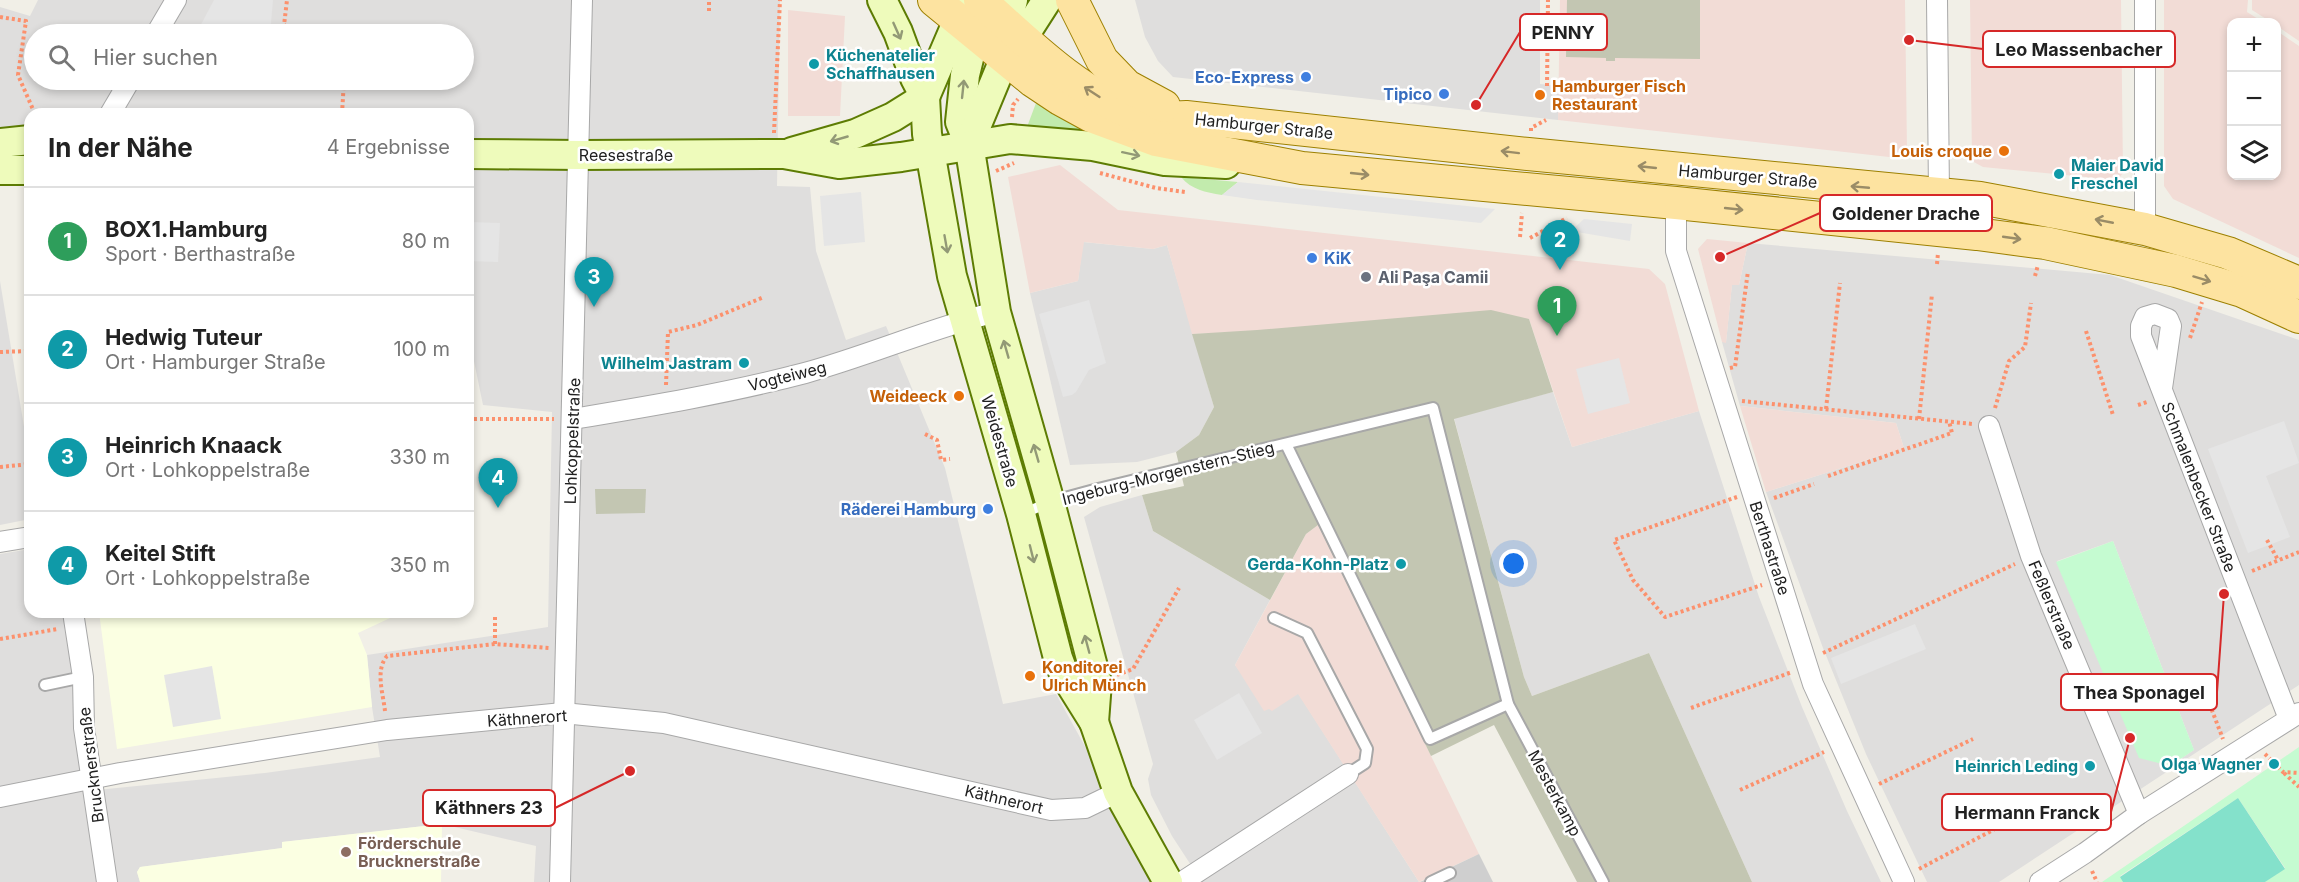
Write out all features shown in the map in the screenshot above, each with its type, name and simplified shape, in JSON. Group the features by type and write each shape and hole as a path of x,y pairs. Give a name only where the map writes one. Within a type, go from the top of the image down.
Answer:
{"main road":[{"path":"934,0 971,11 1012,30"},
{"name":"Hamburger Straße","path":"1072,0 1102,60 1127,86 1186,117"},
{"name":"Hamburger Straße","path":"1012,30 1095,95 1142,117 1186,117 1550,157 1995,201 2145,229 2228,253 2299,283"},
{"name":"Hamburger Straße","path":"1012,30 1033,81 1091,116 1156,140 1302,168 1676,203 2045,243 2176,271 2241,291 2299,316"}],"street":[{"path":"162,24 176,0"},
{"name":"Lohkoppelstraße","path":"560,882 580,155 582,0"},
{"path":"882,0 925,97"},
{"path":"969,144 1012,30 1047,0"},
{"path":"1937,0 1940,194"},
{"path":"2145,0 2145,229"},
{"path":"925,97 971,11"},
{"name":"Weidestraße","path":"971,11 960,122 969,144 996,312 1050,502 1097,682 1094,722"},
{"path":"114,108 124,90"},
{"name":"Reesestraße","path":"779,155 855,134 893,117 925,97"},
{"name":"Weidestraße","path":"925,97 927,134 952,276 1022,514 1058,658 1064,674 1094,722 1118,792 1168,882"},
{"name":"Hamburger Straße","path":"969,144 1010,139 1093,146 1165,161 1302,168"},
{"path":"0,143 24,141"},
{"name":"Reesestraße","path":"474,154 779,155 838,164 969,144"},
{"path":"0,170 24,170"},
{"name":"Berthastraße","path":"1676,203 1676,251 1813,684 1903,880"},
{"name":"Vogteiweg","path":"573,419 666,404 804,373 996,312"},
{"name":"Schmalenbecker Straße","path":"2162,388 2234,578 2294,716"},
{"name":"Feßlerstraße","path":"1989,426 2031,556 2139,813"},
{"path":"0,542 24,538"},
{"name":"Brucknerstraße","path":"74,619 83,677 84,729 107,882"},
{"name":"Käthnerort","path":"0,797 91,779 387,730 563,713 664,723 1051,810 1084,808 1118,792"},
{"path":"2040,882 2085,854 2139,813 2294,716"},
{"path":"1182,882 1348,774"}],"lane":[{"name":"Ingeburg-Morgenstern-Stieg","path":"1022,514 1050,502 1433,408 1508,704"},
{"path":"1286,444 1430,739 1508,704"},
{"path":"1274,618 1307,633 1366,749 1365,763 1348,774"},
{"path":"45,685 83,677"},
{"name":"Mesterkamp","path":"1508,704 1603,882"},
{"path":"1431,882 1450,873"}],"path":[{"path":"284,24 287,0"},
{"path":"709,0 709,11"},
{"path":"779,155 780,0"},
{"path":"1547,86 1548,0"},
{"path":"0,17 26,21 26,24"},
{"path":"24,34 18,75 24,89"},
{"path":"25,90 32,108"},
{"path":"342,108 343,90"},
{"path":"1714,372 1735,367 1748,271"},
{"path":"1826,409 1840,283"},
{"path":"1919,418 1932,294"},
{"path":"666,404 668,332 697,325 764,297"},
{"path":"1723,399 1989,426 2009,361 2025,347 2031,303"},
{"path":"2086,331 2112,415 2114,414"},
{"path":"0,352 24,351"},
{"path":"474,419 573,419"},
{"path":"1828,476 1952,433 1949,422"},
{"path":"925,434 937,440 941,460 950,459"},
{"path":"0,467 24,465"},
{"path":"1780,580 1665,617 1633,580 1614,540 1754,498 1814,484"},
{"path":"2267,540 2278,560"},
{"path":"2234,578 2299,552"},
{"path":"1691,708 1807,664 2031,556"},
{"path":"1097,682 1133,669 1179,588"},
{"path":"495,615 495,644"},
{"path":"0,639 74,619"},
{"path":"387,730 381,663 387,656 495,644 565,649"},
{"path":"2203,687 2229,757"},
{"path":"1862,792 1973,739"},
{"path":"2253,742 2299,787"},
{"path":"1740,790 1841,744"},
{"path":"2283,772 2299,773"},
{"path":"1903,880 2010,821"}],"shaded area":[{"path":"38,0 780,0 777,186 810,187 816,251 846,340 886,326 945,468 1003,704 1056,694 1160,882 534,882 536,846 442,824 282,842 283,848 140,867 137,872 140,882 0,882 0,554 24,550 24,618 67,618 87,791 265,773 380,757 367,655 548,627 552,412 483,405 474,361 474,108 24,108 24,183 0,184 0,7 30,16"},
{"path":"214,0 273,0 271,24 201,24"},
{"path":"1135,0 1540,0 1540,84 1560,86 1558,120 1173,77 1158,61 1145,37"},
{"path":"1560,0 1905,0 1907,151 1898,158 1558,120"},
{"path":"1567,0 1700,0 1700,59 1615,58 1615,61 1606,61 1606,58 1566,57"},
{"path":"1970,0 2121,0 2123,173 2117,180 1983,167 1972,161"},
{"path":"2164,0 2248,0 2247,12 2257,18 2227,18 2227,180 2281,180 2281,34 2299,46 2299,258 2173,199 2164,186"},
{"path":"2252,0 2299,0 2299,41 2281,29 2281,18 2265,18 2252,10"},
{"name":"Küchenatelier Schaffhausen","path":"788,10 845,16 840,116 788,116"},
{"path":"1060,165 1118,210 1649,269 1665,284 1699,411 1572,447 1529,319 1192,334 1167,245 1153,249 1084,242 1078,281 1030,293 1008,177"},
{"path":"1238,182 1495,209 1481,223 1222,195"},
{"path":"861,192 865,242 824,246 820,196"},
{"path":"1584,219 1632,224 1630,241 1571,231"},
{"path":"474,222 500,223 498,262 474,261"},
{"path":"1707,239 1748,243 1739,285 1732,285 1726,343 1722,342 1698,249"},
{"path":"1083,242 1153,249 1167,245 1214,407 1199,435 1176,452 1137,462 1070,465 1030,293 1078,281"},
{"path":"1748,243 2110,275 2299,340 2299,685 1999,882 1927,882 1866,754 1823,648 1766,492 1904,448 1896,423 1740,406 1722,342 1726,342 1732,284 1739,285","holes":["2113,541 2194,750 2170,766 2057,561"]},
{"path":"0,281 24,427 24,520 0,525"},
{"path":"1089,300 1106,363 1089,370 1076,392 1063,397 1039,314"},
{"path":"1491,310 1529,319 1553,392 1454,419 1524,677 1532,696 1649,653 1752,882 1577,882 1494,725 1431,756 1318,525 1306,534 1270,600 1153,531 1142,495 1184,486 1176,452 1199,435 1214,407 1192,334"},
{"path":"1619,358 1630,403 1588,414 1576,369"},
{"path":"1553,392 1572,447 1699,411 1759,597 1802,707 1881,882 1752,882 1649,653 1532,696 1524,677 1454,418"},
{"path":"1740,406 1896,423 1904,448 1766,492"},
{"path":"2284,421 2299,463 2266,476 2290,537 2248,553 2208,449"},
{"path":"595,489 646,489 645,513 596,514"},
{"path":"1142,495 1153,531 1270,600 1235,665 1272,710 1298,693 1419,882 1202,882 1172,836 1151,795 1148,779 1153,764 1084,517 1100,507"},
{"path":"1318,525 1479,854 1419,882 1298,694 1272,711 1269,709 1264,711 1235,665 1306,534"},
{"path":"100,618 390,618 358,633 367,655 372,707 117,749"},
{"path":"1915,624 1926,649 1841,684 1831,658"},
{"path":"212,666 221,719 173,727 164,675"},
{"path":"1239,693 1262,733 1217,760 1194,720"},
{"name":"Förderschule Brucknerstraße","path":"442,824 441,882 140,882 137,872 140,867 282,848 282,842"},
{"path":"1479,854 1493,882 1420,882"}],"green space":[{"path":"1036,103 1087,129 1088,134 1027,127"},
{"path":"1181,177 1238,182 1222,195 1194,188"},
{"path":"2113,541 2194,750 2170,766 2139,758 2056,562"},
{"path":"2299,747 2299,882 2265,882 2285,868 2238,798 2120,876 2123,882 2102,882"},
{"path":"2238,798 2285,869 2265,882 2123,882 2120,877"}],"place":[{"name":"Leo Massenbacher","path":"1909,40"},
{"name":"Küchenatelier Schaffhausen","path":"814,64"},
{"name":"Eco-Express","path":"1306,77"},
{"name":"Tipico","path":"1444,94"},
{"name":"Hamburger Fisch Restaurant","path":"1540,95"},
{"name":"PENNY","path":"1476,105"},
{"name":"Louis croque","path":"2004,151"},
{"name":"Maier David Freschel","path":"2059,174"},
{"name":"Goldener Drache","path":"1720,257"},
{"name":"KiK","path":"1312,258"},
{"name":"Hedwig Tuteur","path":"1560,270"},
{"name":"Ali Paşa Camii","path":"1366,277"},
{"name":"Heinrich Knaack","path":"594,307"},
{"name":"BOX1.Hamburg","path":"1557,336"},
{"name":"Wilhelm Jastram","path":"744,363"},
{"name":"Weideeck","path":"959,396"},
{"name":"Keitel Stift","path":"498,508"},
{"name":"Räderei Hamburg","path":"988,509"},
{"name":"Gerda-Kohn-Platz","path":"1401,564"},
{"name":"Thea Sponagel","path":"2224,594"},
{"name":"Konditorei Ulrich Münch","path":"1030,676"},
{"name":"Hermann Franck","path":"2130,738"},
{"name":"Olga Wagner","path":"2274,764"},
{"name":"Heinrich Leding","path":"2090,766"},
{"name":"Käthners 23","path":"630,771"},
{"name":"Förderschule Brucknerstraße","path":"346,852"}]}
